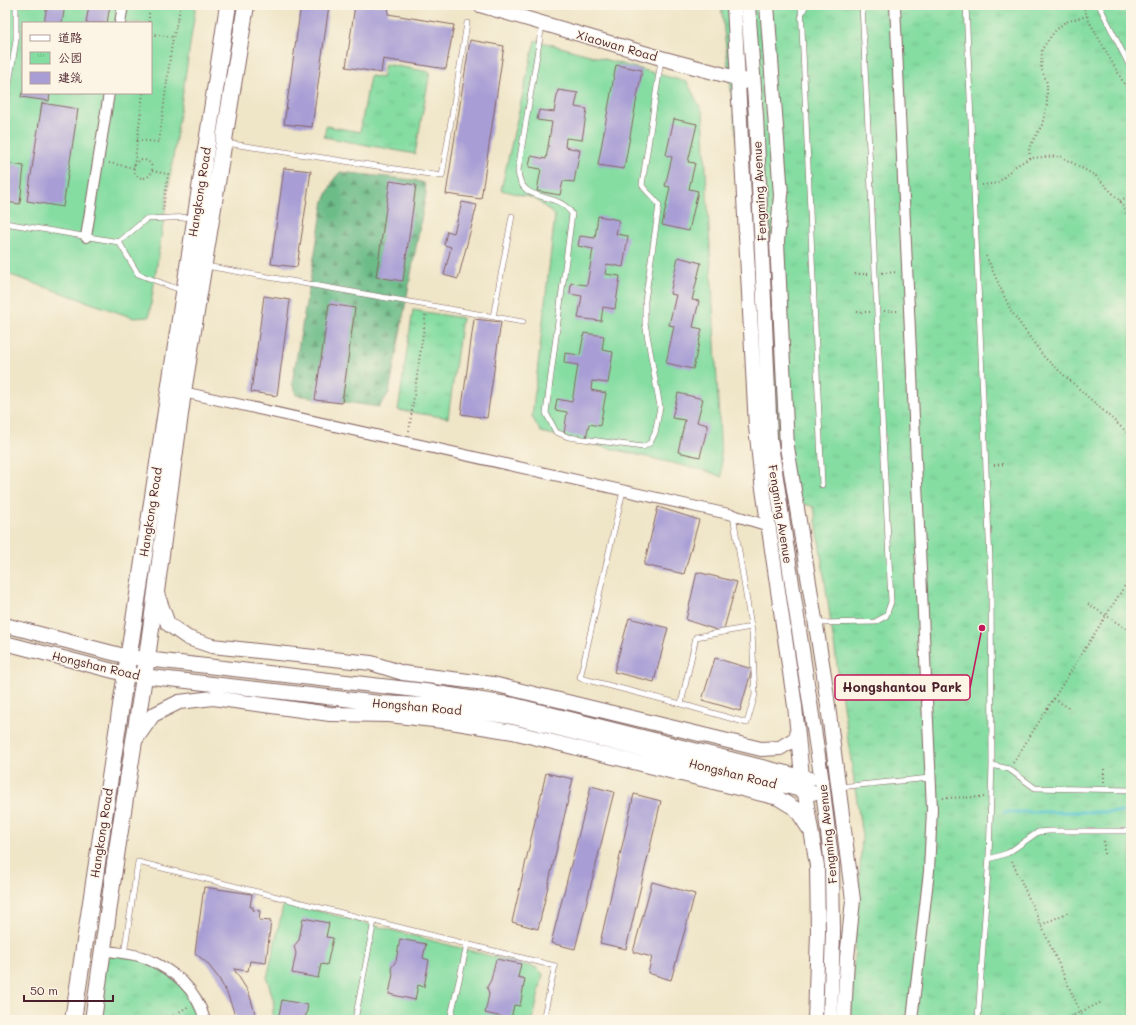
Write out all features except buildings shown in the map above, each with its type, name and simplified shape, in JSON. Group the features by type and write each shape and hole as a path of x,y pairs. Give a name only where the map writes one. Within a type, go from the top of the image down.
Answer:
{"main road":[{"name":"Hangkong Road","path":"73,1020 183,291 196,217 228,5"},
{"name":"Hangkong Road","path":"93,1020 147,658 183,392 246,5"}],"street":[{"path":"120,22 123,5"},
{"name":"Xiaowan Road","path":"480,5 661,58 753,82"},
{"name":"Fengming Avenue","path":"734,5 756,426 793,690 802,776 812,833 817,881 818,933 815,1020"},
{"name":"Fengming Avenue","path":"748,5 770,438 822,782 832,866 833,933 830,1020"},
{"path":"767,5 781,195 777,242 787,447 815,623 853,900 844,1020"},
{"path":"895,5 932,809 929,871 912,1020"},
{"path":"86,237 109,94"},
{"path":"183,392 733,515 769,526"},
{"path":"156,591 168,624 188,638 212,646 371,663 403,673 493,684 761,749 780,748 798,737"},
{"name":"Hongshan Road","path":"5,625 128,657 425,691 514,705 822,782"},
{"name":"Hongshan Road","path":"5,643 125,674 144,677 380,703 425,705 513,717 824,796"},
{"path":"134,743 153,715 178,702 213,698 330,714 389,715 452,722 514,732 778,798 796,809 812,833"},
{"path":"103,950 144,957 184,981 198,1001 205,1020"}],"lane":[{"path":"5,108 16,40 16,5"},
{"path":"800,5 822,485"},
{"path":"801,16 806,5"},
{"path":"815,623 875,622 886,616 891,602 862,5"},
{"path":"966,5 991,585 992,765 989,859 978,1020"},
{"path":"1099,5 1131,69"},
{"path":"224,143 442,176 467,23"},
{"path":"542,24 518,170 519,182 526,192 567,206 572,214 546,413 556,432 568,437 643,447 650,443 655,433 660,407 645,323 645,301 659,205 654,196 648,194 642,185 661,58"},
{"path":"493,316 512,216"},
{"path":"5,223 119,242 146,219 196,217"},
{"path":"119,242 138,274 183,291"},
{"path":"204,266 523,322"},
{"path":"622,491 580,678 747,723 755,695 751,627 733,515"},
{"path":"681,704 696,637 751,627"},
{"path":"992,765 1009,769 1035,788 1131,790"},
{"path":"838,787 930,778"},
{"path":"989,859 1008,853 1038,832 1049,830 1131,831"},
{"path":"124,954 138,862 556,966 543,1020"},
{"path":"355,1020 374,921"},
{"path":"450,1020 467,945"}],"path":[{"path":"149,5 149,22"},
{"path":"137,140 160,142 173,37 181,5"},
{"path":"1083,5 1087,16 1131,96"},
{"path":"1030,158 1029,148 1042,125 1047,104 1047,83 1041,68 1042,49 1054,32 1065,22 1087,16"},
{"path":"152,34 173,37"},
{"path":"134,168 138,161 144,160 149,162 152,171 150,176 141,178 136,175 134,168 143,94"},
{"path":"974,185 998,183 1014,166 1030,158 1060,156 1096,176 1120,200 1131,222"},
{"path":"98,161 134,168"},
{"path":"152,171 168,174 162,218"},
{"path":"1120,200 1131,194"},
{"path":"986,256 1011,311 1044,357 1131,436"},
{"path":"408,442 416,374 428,305"},
{"path":"986,465 1006,464"},
{"path":"1009,769 1131,576"},
{"path":"1088,604 1127,629"},
{"path":"1054,699 1069,708"},
{"path":"1104,769 1104,790"},
{"path":"946,798 973,797"},
{"path":"1104,831 1104,854"},
{"path":"1008,853 1084,1020"},
{"path":"1041,925 1069,912"},
{"path":"166,1020 198,1001"},
{"path":"1062,1020 1102,1002"}],"green space":[{"path":"5,5 196,5 149,317 134,318 5,273"},
{"path":"721,5 1131,5 1131,1020 850,1020 862,836 814,507 779,496"},
{"path":"535,40 687,82 703,113 722,477 710,472 541,432 532,417 555,215 534,198 501,190"},
{"path":"385,64 430,72 415,154 324,137 326,126 360,132 370,76 382,78"},
{"path":"340,172 414,180 424,183 426,193 389,393 379,407 296,395 292,383 324,201 334,179"},
{"path":"413,310 462,318 448,418 398,410"},
{"path":"284,902 537,968 543,974 533,1020 272,1020 274,1003 267,978"},
{"path":"103,950 144,957 184,981 205,1020 93,1020"}],"waterway":[{"path":"1004,812 1131,812"}],"place":[{"name":"Hongshantou Park","path":"982,628"}]}
